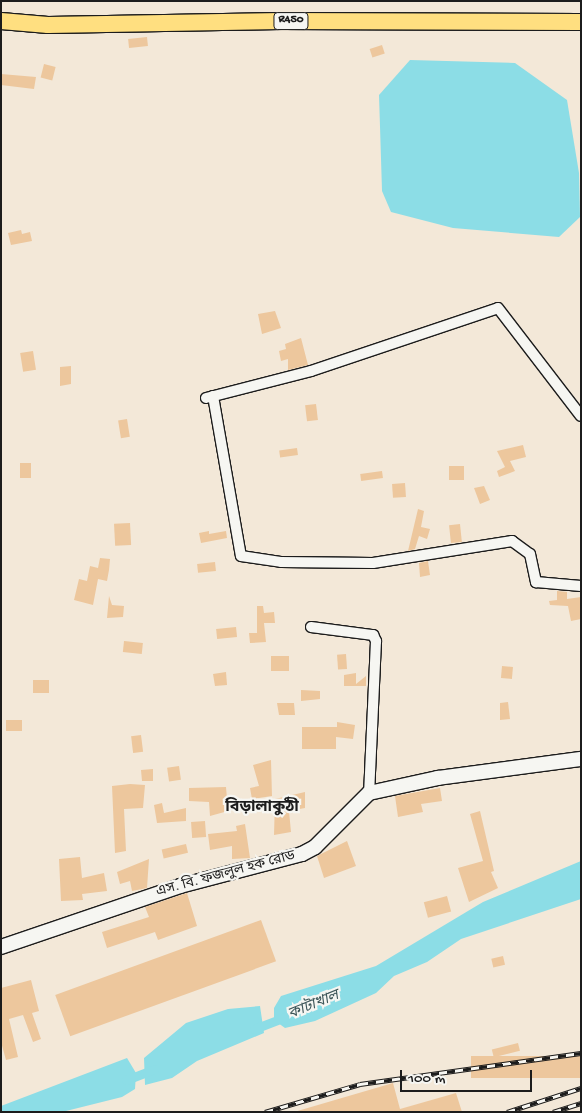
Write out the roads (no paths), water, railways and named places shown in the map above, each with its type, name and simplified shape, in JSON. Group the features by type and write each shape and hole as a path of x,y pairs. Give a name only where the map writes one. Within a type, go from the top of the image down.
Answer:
{"main road":[{"name":"R450","path":"1,21 64,25 281,21 581,22"},
{"path":"369,794 438,778 581,758"},
{"name":"এস. বি. ফজলুল হক রোড","path":"1,946 180,886 302,854 315,847 369,794"}],"street":[{"path":"581,416 498,308 311,371 210,397 241,556 281,562 373,563 512,541 530,554 536,582 581,586"},
{"path":"311,627 373,635 376,641 369,794"}],"water":[{"path":"410,60 515,63 567,100 579,173 580,217 559,237 453,228 391,212 382,191 379,95"},
{"path":"581,861 581,899 461,939 427,962 394,976 376,993 315,1021 285,1028 274,1020 274,1008 281,996 376,966 483,902"},
{"path":"260,1006 264,1033 197,1061 172,1078 145,1085 144,1058 186,1023 228,1009"},
{"path":"127,1058 136,1073 135,1089 122,1097 62,1112 1,1112 1,1106"}],"waterway":[{"name":"কাটাখাল","path":"254,1029 286,1017"},
{"name":"কাটাখাল","path":"126,1080 154,1069"}],"railway":[{"path":"265,1112 360,1084 581,1053"},
{"path":"507,1112 581,1088"},
{"path":"553,1112 581,1103"}],"district":[{"name":"বিড়ালাকুঠী","path":"262,809"}]}
